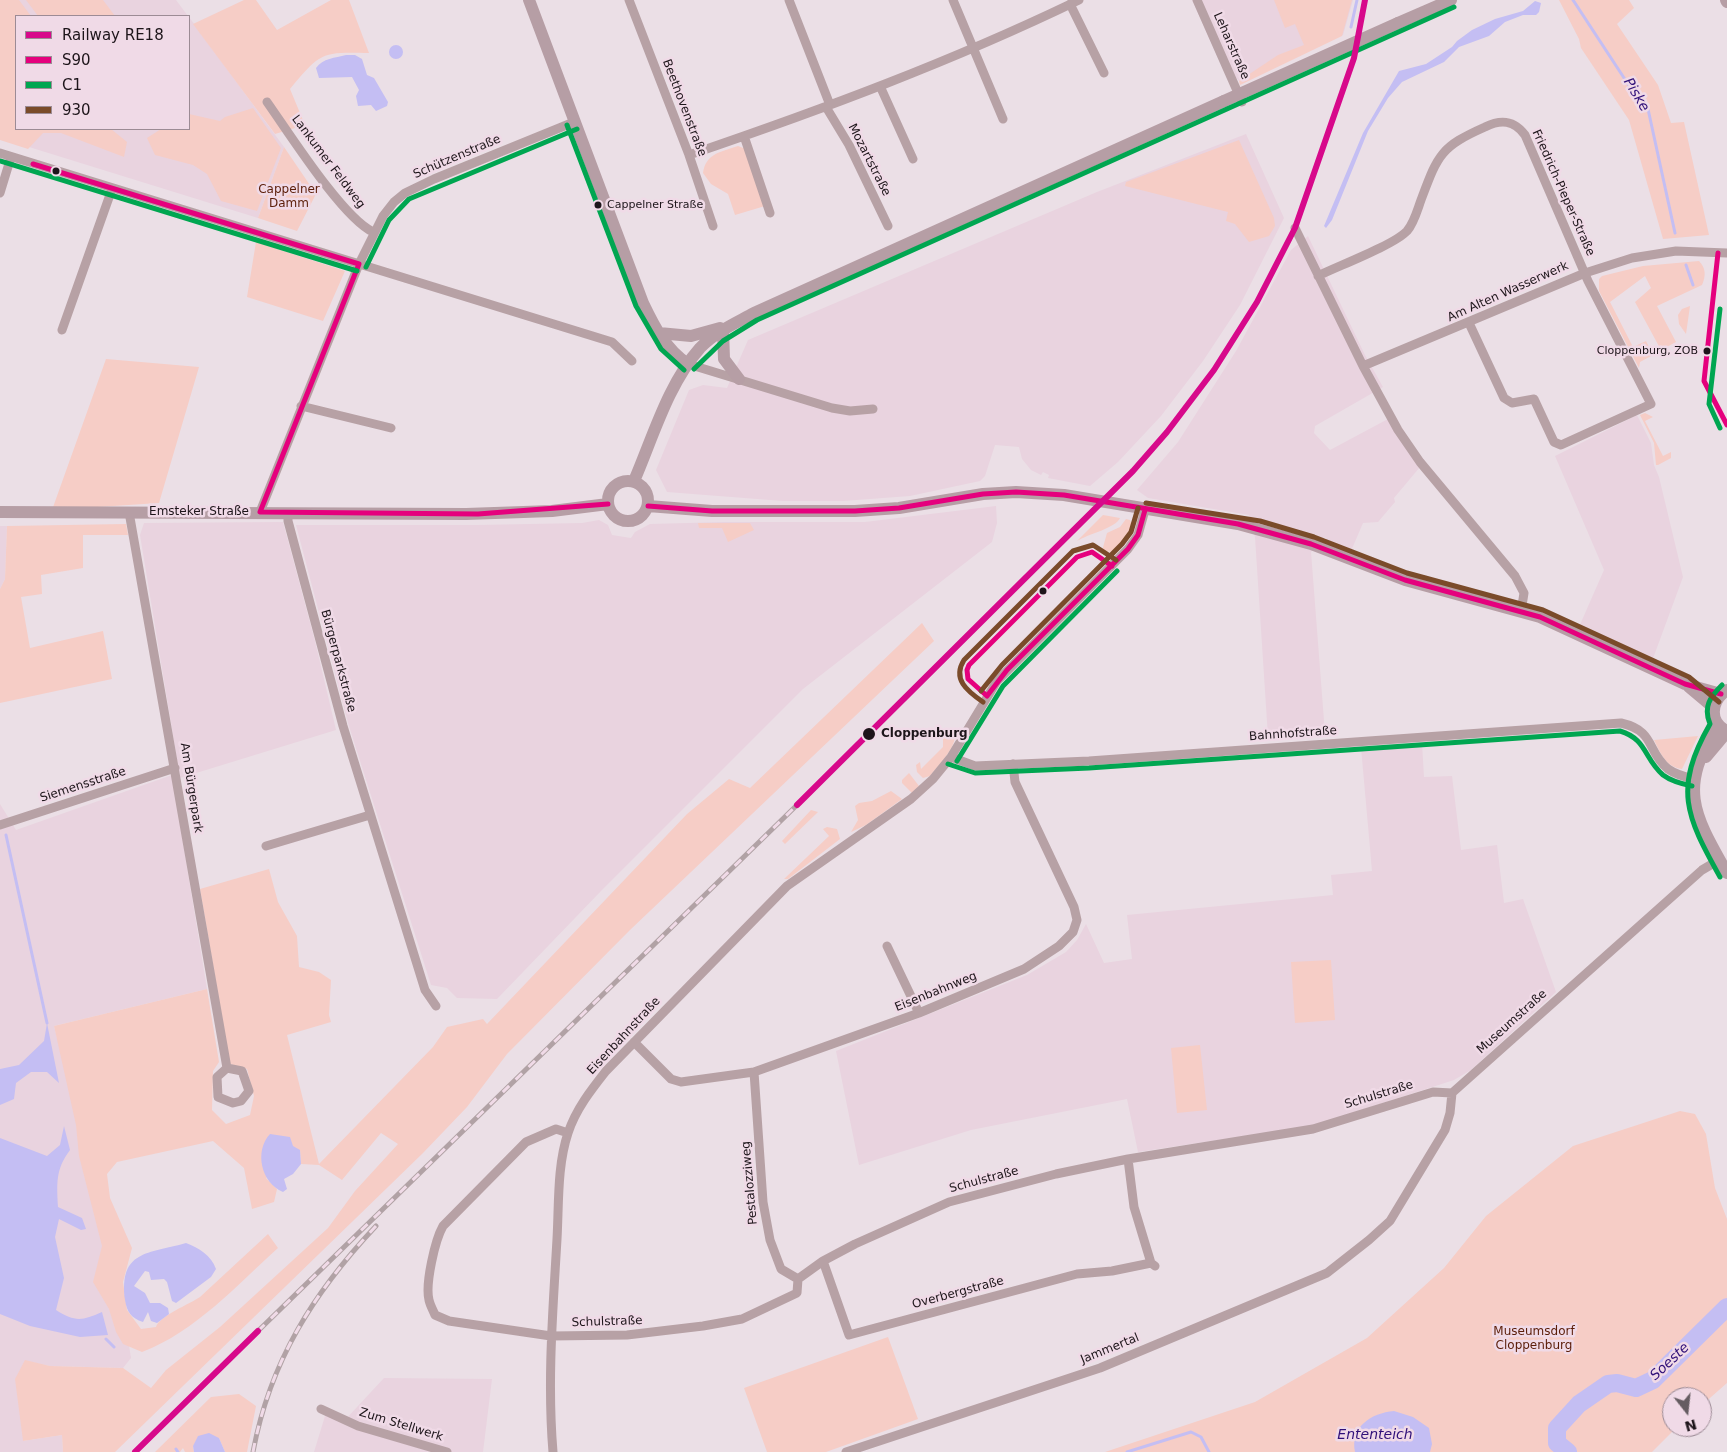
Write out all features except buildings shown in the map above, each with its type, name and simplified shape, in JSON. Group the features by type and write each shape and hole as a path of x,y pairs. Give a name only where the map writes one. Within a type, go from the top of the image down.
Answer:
{"street":[{"path":"529,0 642,303 672,351 688,364 832,408 850,410 873,409"},
{"name":"Beethovenstraße","path":"629,0 689,155 713,226"},
{"name":"Mozartstraße","path":"789,0 828,106 888,226"},
{"path":"953,0 1003,119"},
{"name":"Leharstraße","path":"1197,0 1242,102"},
{"path":"659,333 691,336 727,327 1451,0"},
{"path":"689,155 880,86 974,48 1074,2 1104,72"},
{"path":"880,86 912,159"},
{"name":"Lankumer Feldweg","path":"267,102 309,162 358,223 373,232"},
{"name":"Friedrich-Pieper-Straße","path":"1318,276 1395,241 1407,231 1443,150 1460,138 1501,121 1514,124 1525,135 1585,272 1651,404 1561,445 1554,442 1534,399 1512,403 1504,398 1469,323"},
{"name":"Schützenstraße","path":"260,512 359,264 373,232 394,202 419,186 574,122"},
{"path":"744,136 770,213"},
{"path":"0,154 612,342 632,361"},
{"path":"0,193 11,157"},
{"path":"62,330 112,189"},
{"path":"1295,228 1398,430 1420,462 1515,576 1524,593 1521,612"},
{"name":"Am Alten Wasserwerk","path":"1364,366 1469,323 1585,272 1632,258 1676,251 1727,253"},
{"path":"634,481 669,400 688,364 700,348 727,327"},
{"path":"727,327 724,359 739,379"},
{"path":"301,406 391,428"},
{"path":"626,480 634,481 640,484 648,494 648,506 641,516 624,520 614,515 608,504 609,493 616,485 626,480"},
{"path":"648,506 712,511 855,511 899,508 983,494 1016,492 1064,495 1258,528 1311,544 1405,580 1560,624 1685,684 1714,708 1724,729 1710,739 1694,779 1693,796 1697,816 1727,873"},
{"name":"Emsteker Straße","path":"0,512 466,514 552,511 608,504"},
{"name":"Eisenbahnstraße","path":"553,1452 551,1424 551,1336 561,1164 568,1133 585,1098 606,1071 787,886 911,799 933,779 951,757 997,681 1128,549 1138,535 1145,510"},
{"name":"Am Bürgerpark","path":"129,512 227,1068"},
{"name":"Bürgerparkstraße","path":"288,513 288,521 343,726 425,990 436,1006"},
{"path":"1685,684 1724,692 1714,708"},
{"name":"Bahnhofstraße","path":"951,757 975,766 1216,752 1621,723 1639,729 1660,761 1668,769 1694,779"},
{"name":"Eisenbahnweg","path":"634,1042 671,1079 681,1082 754,1072 919,1012 1024,969 1059,946 1073,932 1078,920 1074,907 1015,782 1013,764"},
{"name":"Siemensstraße","path":"0,825 175,768"},
{"path":"266,846 370,815"},
{"name":"Museumstraße","path":"1452,1093 1702,870 1719,860"},
{"path":"887,946 919,1012"},
{"name":"Pestalozziweg","path":"754,1072 766,1226 781,1269 798,1279"},
{"name":"Schulstraße","path":"551,1336 627,1335 703,1326 742,1319 797,1293 798,1279 823,1261 855,1244 950,1202 1056,1174 1128,1159 1313,1129 1433,1092 1452,1093"},
{"name":"Jammertal","path":"846,1452 1100,1368 1327,1273 1390,1221 1445,1130 1450,1112 1452,1093"},
{"path":"551,1336 450,1320 435,1315 429,1300 428,1288 438,1234 455,1212 526,1142 556,1129 568,1133"},
{"name":"Overbergstraße","path":"823,1261 849,1335 1077,1274 1153,1265 1134,1207 1128,1159"},
{"name":"Zum Stellwerk","path":"321,1409 358,1426 447,1452"}],"shaded area":[{"path":"0,0 176,0 187,15 15,15 15,130 190,130 190,18 284,147 258,218 0,138"},
{"path":"1192,0 1353,0 1343,35 1239,81 1218,58"},
{"path":"1246,134 1284,218 1240,305 1203,361 1161,416 1118,462 1090,486 1048,478 1049,475 1043,472 1041,475 1031,470 1022,459 1019,447 995,445 985,476 980,481 910,496 843,501 783,501 667,492 656,470 689,390 703,385 727,388 748,340 1097,192"},
{"path":"1308,236 1365,355 1383,387 1315,426 1314,433 1330,450 1388,419 1420,467 1394,498 1395,502 1378,522 1363,523 1351,551 1329,543 1325,537 1311,552 1325,734 1268,737 1255,537 1249,515 1148,498 1137,490 1178,442 1236,351 1291,250"},
{"path":"1637,415 1651,443 1654,465 1659,477 1683,577 1648,672 1575,636 1604,570 1555,456"},
{"path":"996,506 997,523 992,542 803,689 601,891 497,999 457,998 447,988 431,985 348,723 296,525 478,525 582,523 599,520 608,525 612,535 631,538 635,532 650,524 865,522"},
{"path":"283,522 315,641 336,730 180,778 140,535 144,523"},
{"path":"0,526 7,526 5,579 0,589"},
{"path":"1422,743 1424,777 1452,776 1461,850 1497,845 1504,903 1523,899 1556,992 1471,1070 1454,1080 1312,1126 1138,1152 1127,1099 971,1130 859,1165 836,1051 1027,975 1066,952 1077,940 1086,924 1104,963 1132,959 1127,915 1333,895 1331,875 1372,871 1361,747"},
{"path":"172,775 207,989 54,1026 113,1247 131,1358 123,1368 50,1366 25,1361 23,1441 62,1435 63,1452 0,1452 0,804 16,830"},
{"path":"384,1378 492,1379 483,1452 314,1452 325,1416 344,1421"}],"green space":[{"path":"0,0 19,0 30,15 15,15 15,130 112,130 127,142 124,157 61,133 43,133 28,149 0,140"},
{"path":"26,0 103,0 114,15 37,15"},
{"path":"244,0 256,0 277,30 331,0 349,0 369,53 331,54 316,61 300,77 290,89 305,125 275,134 193,24"},
{"path":"1274,0 1352,0 1342,36 1240,85 1239,81 1278,55 1304,45 1295,24 1285,28"},
{"path":"1559,0 1629,0 1634,8 1617,24 1658,85 1671,123 1684,122 1709,235 1663,239 1629,120 1581,48 1579,39"},
{"path":"253,108 281,148 257,211 221,201 207,174 193,165 155,155 147,138 159,130 190,130 190,114 220,121 225,117"},
{"path":"1239,140 1274,218 1275,226 1269,236 1249,242 1235,224 1226,221 1228,212 1125,186 1126,182"},
{"path":"738,146 746,149 765,206 735,215 728,194 711,184 703,173 707,161 711,157"},
{"name":"Cappelner Damm","path":"284,147 316,194 297,231 258,218"},
{"path":"256,242 345,271 323,321 247,297"},
{"path":"1699,261 1705,272 1702,285 1657,306 1676,342 1661,350 1635,302 1651,288 1645,276 1610,302 1633,347 1646,341 1653,355 1640,362 1639,368 1599,291 1599,279 1602,276 1643,266"},
{"path":"1690,306 1686,334 1679,324 1678,315 1682,309"},
{"path":"106,359 199,367 159,503 52,510"},
{"path":"1645,413 1653,417 1645,421 1663,456 1671,452 1671,458 1658,465 1656,465 1654,443 1640,415"},
{"path":"1103,515 1120,518 1108,528 1077,541"},
{"path":"1126,519 1130,520 1133,528 1128,540 1113,552 1102,551 1107,533 1120,527"},
{"path":"698,523 750,523 754,530 728,542 722,528 699,528"},
{"path":"126,524 128,535 83,535 83,568 41,575 42,594 21,597 30,648 103,631 112,679 0,703 0,589 5,579 7,526"},
{"path":"922,623 934,641 630,930 507,1054 467,1107 423,1153 115,1452 63,1452 62,1435 23,1441 15,1379 25,1360 50,1366 123,1368 151,1388 166,1370 220,1327 328,1228 355,1191 398,1144 381,1133 342,1180 319,1165 301,1164 300,1150 266,1178 277,1189 274,1202 252,1209 244,1168 213,1141 117,1162 107,1174 110,1198 132,1248 123,1282 127,1310 141,1329 156,1327 163,1319 200,1297 268,1234 278,1248 231,1292 180,1333 142,1352 123,1344 116,1332 109,1309 93,1282 102,1246 79,1156 76,1125 54,1026 207,989 219,1062 213,1071 212,1110 226,1124 250,1115 254,1096 247,1069 230,1064 200,889 269,869 278,902 297,936 299,967 319,972 331,980 329,1015 331,1022 287,1035 319,1164 433,1047 447,1027 483,1019 487,1024 687,814 729,779 750,788"},
{"path":"950,732 955,733 955,738 950,750 930,776 923,778 917,772 916,765 920,762 921,769 943,747 943,738"},
{"path":"1698,736 1682,769 1668,763 1654,740"},
{"path":"909,773 919,786 912,793 902,783 902,780"},
{"path":"891,791 902,799 866,825 851,832 858,820 855,806 859,803 872,801"},
{"path":"811,810 818,812 785,844 782,841"},
{"path":"827,827 837,829 840,839 788,879 784,879 829,836 823,829"},
{"path":"1331,960 1335,1020 1295,1023 1291,962"},
{"path":"1200,1045 1207,1110 1177,1113 1171,1048"},
{"name":"Museumsdorf Cloppenburg","path":"1680,1111 1695,1114 1706,1134 1715,1188 1727,1219 1727,1383 1712,1396 1712,1387 1662,1387 1662,1437 1667,1437 1652,1452 1105,1452 1255,1402 1367,1338 1444,1268 1486,1216 1573,1146"},
{"path":"888,1337 918,1419 826,1452 767,1452 744,1388"},
{"path":"239,1394 256,1406 247,1452 225,1452 219,1438 193,1446 194,1452 185,1452 183,1448 180,1452 155,1452 211,1397"}],"water":[{"path":"1535,1 1541,3 1539,12 1536,15 1523,15 1505,22 1489,36 1459,47 1444,62 1402,82 1388,98 1368,131 1332,220 1326,228 1324,226 1363,133 1399,71 1426,64 1452,47 1472,30 1495,19 1523,11"},
{"path":"393,45 399,45 403,52 399,59 393,59 389,55 389,49"},
{"path":"346,55 355,55 362,59 367,75 374,78 388,102 387,106 376,111 371,105 358,106 356,96 359,90 352,77 319,78 316,68 322,62"},
{"path":"47,1023 59,1083 47,1072 31,1072 16,1083 14,1099 0,1105 0,1069 19,1065 44,1041"},
{"path":"64,1126 70,1150 59,1171 57,1184 58,1207 82,1218 86,1229 81,1230 59,1219 55,1237 64,1278 56,1310 68,1317 79,1319 102,1312 108,1335 80,1337 30,1326 0,1314 0,1138 47,1156 60,1145"},
{"path":"270,1134 290,1137 293,1146 300,1150 301,1164 293,1174 284,1179 287,1189 283,1192 269,1182 262,1166 262,1149"},
{"path":"186,1243 208,1256 214,1264 216,1269 211,1277 176,1303 172,1301 167,1282 164,1279 151,1280 149,1272 145,1271 134,1286 145,1293 150,1303 160,1303 168,1308 169,1314 157,1323 151,1321 148,1312 143,1322 135,1319 127,1308 124,1284 132,1263 148,1253"},
{"name":"Ententeich","path":"1394,1411 1413,1417 1429,1428 1432,1444 1430,1452 1355,1452 1354,1443 1356,1435 1364,1423 1370,1418"},
{"path":"209,1433 219,1438 225,1452 194,1452 193,1446 198,1436"}],"waterway":[{"path":"1351,27 1357,0"},
{"name":"Piske","path":"1573,0 1628,84 1648,109 1675,233"},
{"name":"Piske","path":"1686,265 1693,285"},
{"path":"6,835 47,1023"},
{"name":"Soeste","path":"1568,1452 1557,1443 1557,1428 1579,1404 1608,1384 1617,1383 1636,1388 1653,1380 1727,1307"},
{"path":"106,1339 114,1347"},
{"path":"1127,1452 1191,1432 1201,1437 1209,1452"}],"railway":[{"path":"258,1331 797,805"},
{"path":"253,1452 271,1388 283,1358 298,1330 333,1276 376,1226"}],"rail line":[{"name":"RE18","path":"797,805 1133,471 1167,432 1214,370 1257,302 1295,228 1354,58 1365,0"},
{"name":"RE18","path":"135,1452 258,1331"}],"transit line":[{"name":"C1","path":"694,369 723,341 757,320 1454,7"},
{"name":"C1","path":"567,125 636,306 661,349 684,370"},
{"name":"C1","path":"366,267 389,220 409,199 577,129"},
{"name":"C1","path":"0,161 357,271"},
{"name":"S90","path":"33,164 359,264"},
{"name":"S90","path":"1718,253 1704,381 1727,425"},
{"name":"S90","path":"260,512 359,264"},
{"name":"C1","path":"1720,309 1709,404 1720,428"},
{"name":"S90","path":"648,506 712,511 855,511 899,508 983,494 1016,492 1064,495 1238,524 1311,544 1405,580 1540,617 1685,684 1721,694"},
{"name":"930","path":"1146,503 1260,521 1314,537 1407,573 1543,610 1689,677 1719,702"},
{"name":"S90","path":"260,512 478,514 608,504"},
{"name":"930","path":"981,691 1002,665 1122,544 1131,532 1138,508"},
{"name":"S90","path":"987,696 1007,670 1128,549 1138,535 1145,510"},
{"name":"930","path":"983,702 963,684 960,673 964,660 1073,551 1093,545 1116,560"},
{"name":"S90","path":"987,696 968,679 967,670 969,665 1077,557 1092,552 1112,566"},
{"name":"C1","path":"957,761 1003,686 1117,571"},
{"name":"C1","path":"1720,877 1708,856 1692,819 1688,802 1688,785 1691,767 1698,747 1710,724 1707,712 1709,703 1722,685"},
{"name":"C1","path":"948,764 975,773 1089,768 1620,731 1629,735 1640,744 1663,775 1677,782 1692,786"}],"place":[{"name":"Cappelner Straße","path":"598,205"},
{"name":"Cloppenburg, ZOB","path":"1707,351"},
{"name":"Cloppenburg","path":"869,734"}]}
